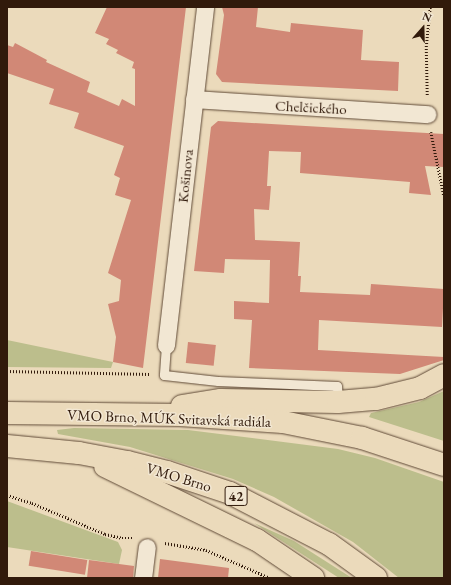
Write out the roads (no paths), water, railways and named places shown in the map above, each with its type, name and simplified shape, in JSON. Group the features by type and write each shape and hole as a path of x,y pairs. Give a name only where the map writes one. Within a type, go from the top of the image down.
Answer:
{"highway":[{"path":"127,414 221,400 338,402 400,394 420,388 444,375"},
{"name":"VMO Brno, MÚK Svitavská radiála","path":"7,413 127,414 253,419 313,426 398,448 444,465"},
{"name":"VMO Brno","path":"7,446 79,453 166,472 230,493 329,544 376,578"},
{"name":"42","path":"79,453 257,540 313,578"}],"street":[{"name":"Košinova","path":"166,345 205,7"},
{"name":"Chelčického","path":"194,100 428,114"},
{"path":"143,578 147,547"}],"lane":[{"path":"166,345 164,375 218,381 337,386 338,402"}]}
